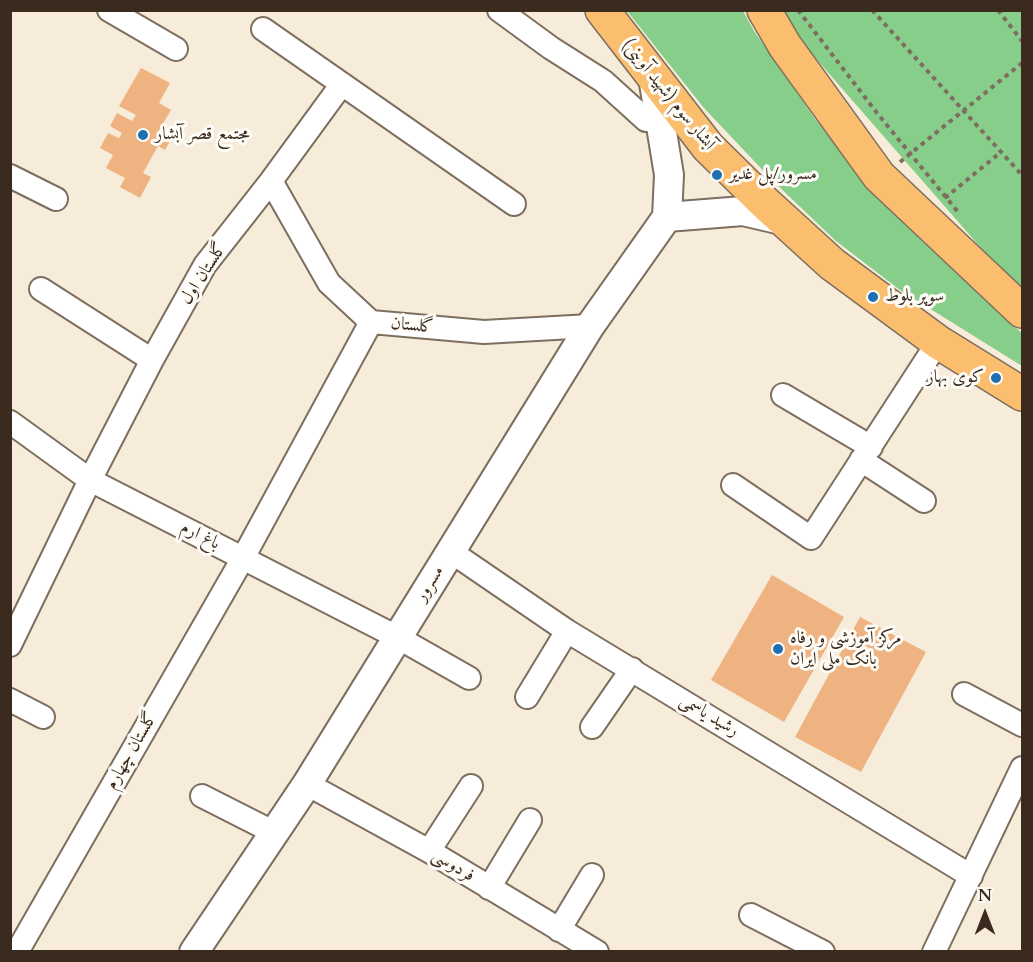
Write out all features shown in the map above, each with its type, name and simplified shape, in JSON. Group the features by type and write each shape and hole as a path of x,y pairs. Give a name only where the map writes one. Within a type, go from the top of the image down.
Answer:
{"main road":[{"name":"آبشار سوم (شهید آوینی)","path":"602,10 708,147 832,264 938,342 1023,394"},
{"path":"764,10 785,46 879,176 1023,311"}],"street":[{"path":"109,10 176,49"},
{"path":"499,10 551,48 603,81 646,120"},
{"path":"262,28 514,204"},
{"path":"653,77 669,175 667,217 743,211 786,221"},
{"name":"گلستان اول","path":"10,645 90,480 152,360 205,265 271,181 342,84"},
{"path":"10,176 56,199"},
{"name":"گلستان","path":"271,181 329,283 371,322 484,332 590,327"},
{"name":"مسرور","path":"194,951 307,784 590,327 667,217"},
{"path":"41,289 152,360"},
{"name":"گلستان چهارم","path":"21,945 243,558 371,322"},
{"path":"733,485 811,538 938,342"},
{"path":"783,394 866,454 924,501"},
{"name":"باغ ارم","path":"10,422 90,480 397,637 469,678"},
{"name":"رشید یاسمی","path":"450,551 567,630 971,876"},
{"path":"527,697 567,630"},
{"path":"592,727 632,669"},
{"path":"964,694 1023,725"},
{"path":"10,700 43,717"},
{"path":"934,951 1023,768"},
{"name":"فردوسی","path":"307,784 429,851 592,950"},
{"path":"429,851 471,786"},
{"path":"202,796 275,833"},
{"path":"489,888 530,820"},
{"path":"559,930 592,875"},
{"path":"752,915 823,951"}],"path":[{"path":"872,10 1023,175"},
{"path":"998,10 1023,41"},
{"path":"798,11 945,198 962,216"},
{"path":"911,155 1023,63"},
{"path":"945,198 1001,152"}],"green space":[{"path":"627,11 743,11 754,31 815,119 902,222 1022,333 1022,366 900,290 836,241 773,181 704,108"},
{"path":"784,11 1022,11 1022,291 1008,279 804,45"}],"building":[{"name":"مجتمع قصر آبشار","path":"141,68 170,83 159,103 171,110 158,132 171,139 165,150 158,146 143,173 151,177 140,198 120,187 125,178 106,168 113,155 100,148 108,133 119,138 122,133 110,126 117,113 132,121 136,115 119,106"},
{"name":"مرکز آموزشی و رفاه بانک ملی ایران","path":"772,575 844,617 784,722 711,680"},
{"path":"860,617 926,652 861,772 795,737"}],"place":[{"name":"مجتمع قصر آبشار","path":"143,135"},
{"name":"مسرور/پل غدیر","path":"717,175"},
{"name":"سوپر بلوط","path":"873,297"},
{"name":"کوی بهار","path":"996,378"},
{"name":"مرکز آموزشی و رفاه بانک ملی ایران","path":"778,649"}]}
